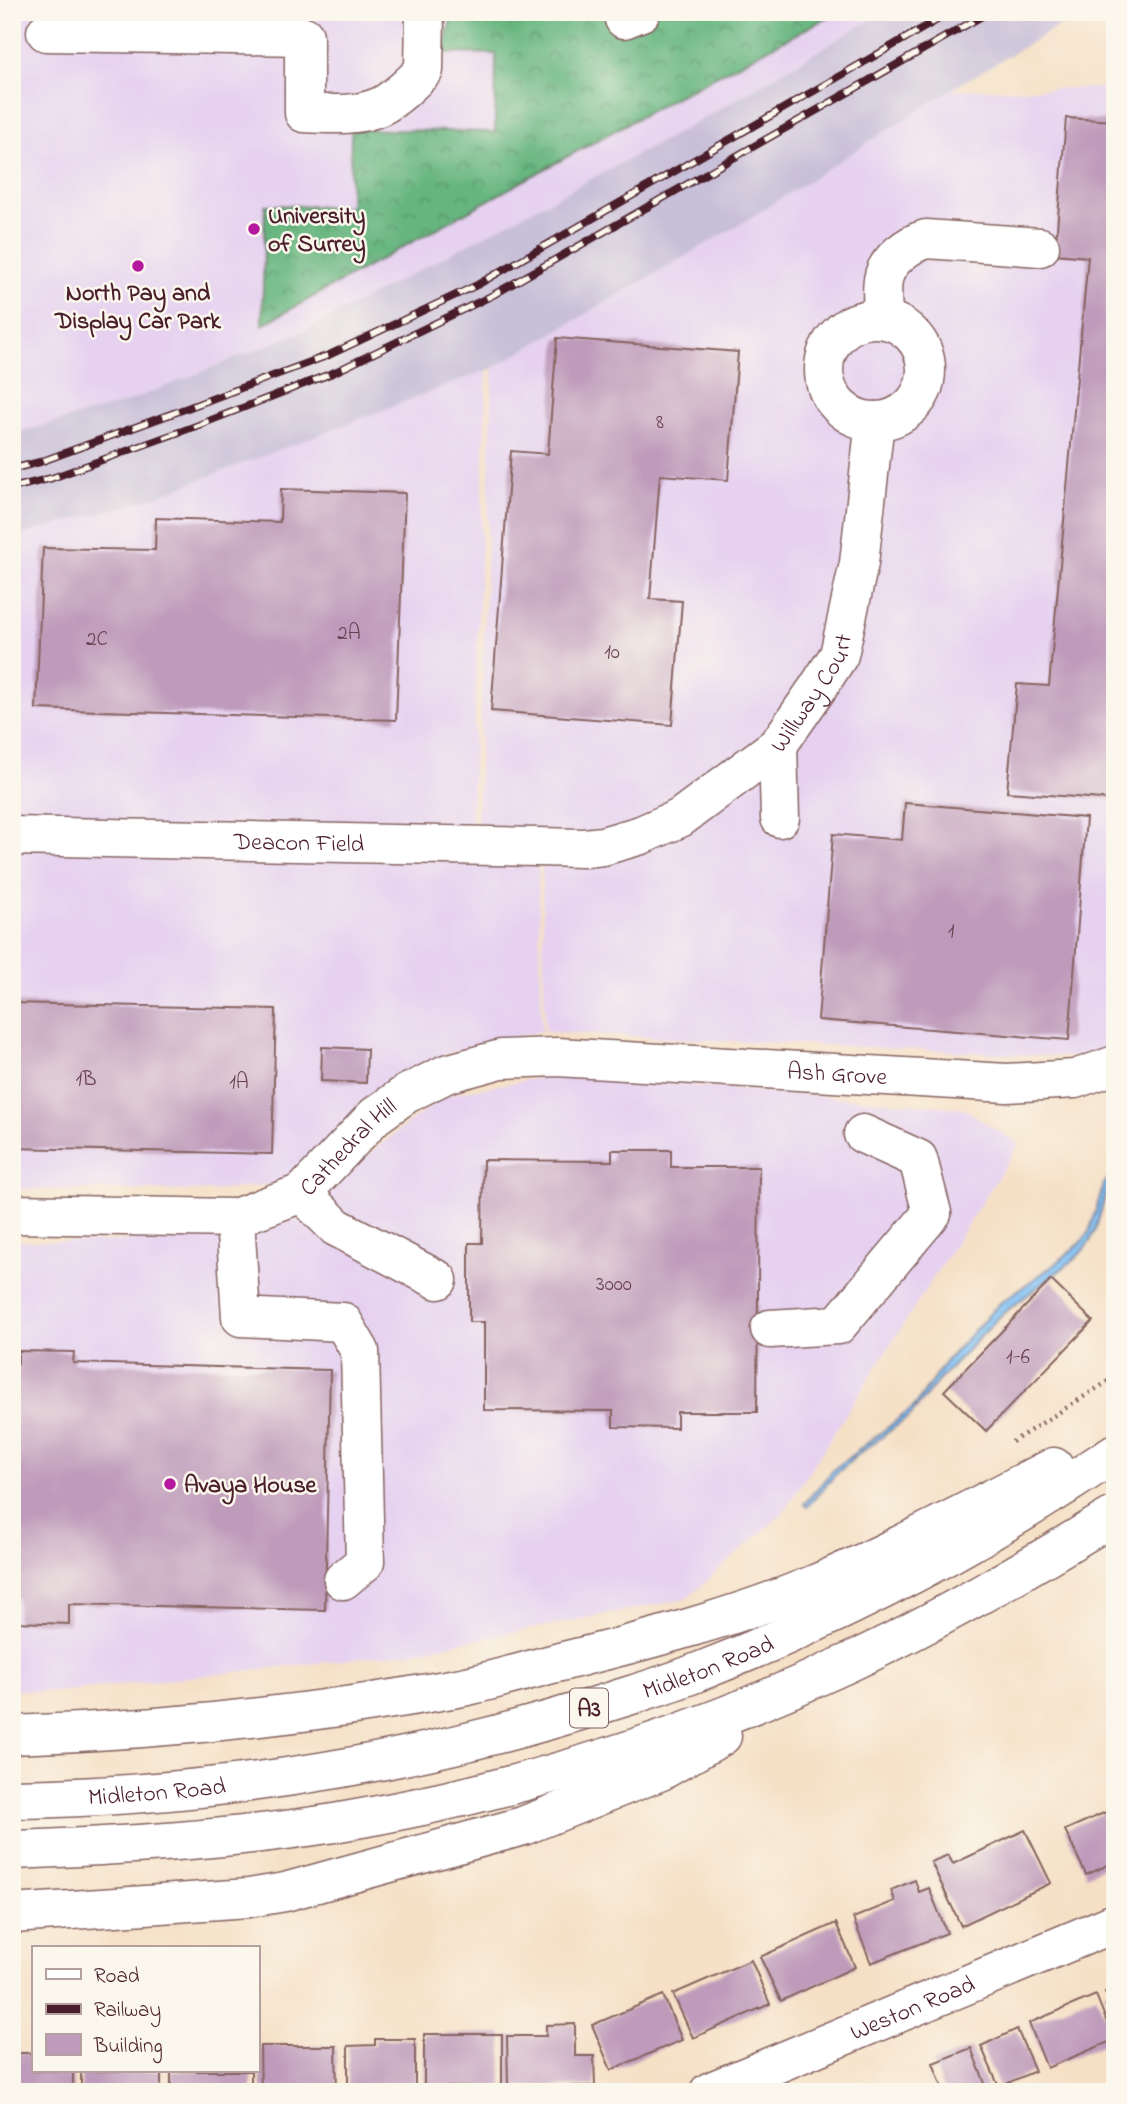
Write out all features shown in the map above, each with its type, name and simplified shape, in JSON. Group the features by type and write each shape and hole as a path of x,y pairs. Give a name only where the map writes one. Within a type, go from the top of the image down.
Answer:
{"main road":[{"path":"46,32 304,36 304,113 346,114 381,106 424,70 425,12"},
{"path":"883,319 883,276 898,254 912,243 926,239 1040,247"},
{"path":"883,319 894,321 909,331 921,345 927,362 926,380 920,396 908,410 893,418 875,421 859,419 845,411 833,399 826,385 824,369 827,353 834,338 846,328 860,320 883,319"},
{"name":"Willway Court","path":"584,848 603,846 641,835 680,818 778,745 839,655 859,563 875,421"},
{"path":"778,745 780,818"},
{"name":"Deacon Field","path":"12,836 584,848"},
{"name":"Ash Grove","path":"557,1057 1007,1083 1075,1079 1115,1065"},
{"name":"Cathedral Hill","path":"12,1214 235,1218 302,1193 376,1116 406,1094 446,1074 501,1059 557,1057"},
{"path":"770,1329 838,1325 932,1213 918,1159 863,1133"},
{"path":"302,1193 336,1227 438,1280"},
{"path":"235,1218 241,1317 343,1322 360,1351 365,1562 343,1580"},
{"path":"12,1735 99,1732 308,1712 459,1687 662,1637 808,1587 1115,1437"},
{"name":"Midleton Road","path":"12,1799 147,1792 297,1776 434,1750 568,1715 690,1675 830,1616 964,1547 1069,1485 1115,1453"},
{"name":"Midleton Road","path":"12,1850 97,1847 251,1834 411,1809 506,1787 646,1744 762,1701 848,1663 942,1616 1115,1515"},
{"path":"12,1913 236,1899 273,1894 523,1826 661,1771 848,1663"},
{"name":"Weston Road","path":"709,2092 1115,1923"}],"path":[{"path":"1012,1442 1115,1377"}],"shaded area":[{"name":"University of Surrey","path":"12,12 884,12 685,129 308,329 122,404 12,434"},
{"path":"884,12 1083,12 950,90 744,222 493,368 147,500 12,537 12,434 122,404 308,329 685,129"},
{"path":"1115,88 1115,1046 1075,1057 545,1032 541,830 477,825 493,368 744,222 950,90"},
{"path":"487,370 471,827 537,833 542,1031 448,1053 394,1080 283,1183 214,1191 12,1189 12,537 147,500"},
{"path":"561,1074 963,1108 1019,1144 782,1514 686,1599 406,1653 56,1692 12,1690 12,1241 105,1242 256,1228 344,1173 445,1095"}],"green space":[{"path":"453,12 838,12 668,101 262,325 265,205 350,207 351,129 495,132 496,54 447,53 445,43"}],"water":[{"path":"1115,1171 1115,1180 1106,1193 1090,1242 1076,1258 1001,1315 939,1380 911,1415 855,1457 807,1507 804,1504 834,1469 914,1407 946,1361 1000,1303 1057,1263 1083,1240 1089,1232 1104,1184"}],"building":[{"path":"1066,118 1115,121 1115,800 1007,792 1017,684 1049,686 1088,257 1055,254"},
{"path":"557,338 738,352 728,480 660,475 650,599 682,601 672,725 491,711 511,451 548,454"},
{"path":"281,489 405,493 396,720 36,709 43,548 155,550 156,518 280,522"},
{"path":"905,803 1086,818 1069,1040 818,1020 833,834 902,840"},
{"path":"12,1003 276,1009 272,1154 12,1148"},
{"path":"322,1047 367,1049 366,1083 321,1081"},
{"path":"612,1150 671,1150 671,1167 759,1167 757,1412 677,1412 677,1428 613,1427 613,1411 484,1410 484,1322 469,1322 469,1243 482,1243 483,1160 612,1161"},
{"path":"1051,1280 1093,1321 986,1431 944,1391"},
{"name":"Avaya House","path":"18,1351 74,1352 73,1363 330,1370 325,1610 69,1604 69,1624 17,1622 18,1598 12,1598 12,1362 18,1363"},
{"path":"1115,1808 1115,1862 1086,1875 1065,1830"},
{"path":"1025,1830 1051,1883 961,1926 931,1862 948,1855 953,1864"},
{"path":"915,1880 919,1892 929,1888 947,1933 871,1963 853,1918 895,1901 891,1890"},
{"path":"836,1923 855,1967 781,2001 760,1957"},
{"path":"751,1960 770,2004 693,2038 673,1994"},
{"path":"1115,1988 1115,2013 1105,1992"},
{"path":"663,1995 682,2040 611,2070 592,2025"},
{"path":"1096,1995 1114,2040 1047,2068 1029,2023"},
{"path":"575,2024 575,2056 594,2056 595,2086 508,2087 507,2036 546,2036 546,2025"},
{"path":"1017,2029 1035,2071 999,2087 981,2046"},
{"path":"424,2034 502,2034 502,2087 424,2087"},
{"path":"375,2039 415,2039 415,2089 348,2089 348,2046 375,2045"},
{"path":"260,2046 336,2046 337,2092 261,2092"},
{"path":"971,2048 988,2091 944,2092 933,2063"},
{"path":"12,2053 32,2053 32,2072 73,2072 73,2092 12,2092"},
{"path":"81,2072 161,2072 161,2092 81,2092"},
{"path":"171,2072 251,2072 251,2092 171,2092"}],"railway":[{"path":"12,469 40,462 329,355 477,285 951,12"},
{"path":"12,488 52,478 335,372 493,295 989,12"}],"place":[{"name":"University of Surrey","path":"254,229"},
{"name":"North Pay and Display Car Park","path":"138,266"},
{"name":"Avaya House","path":"170,1484"}]}
